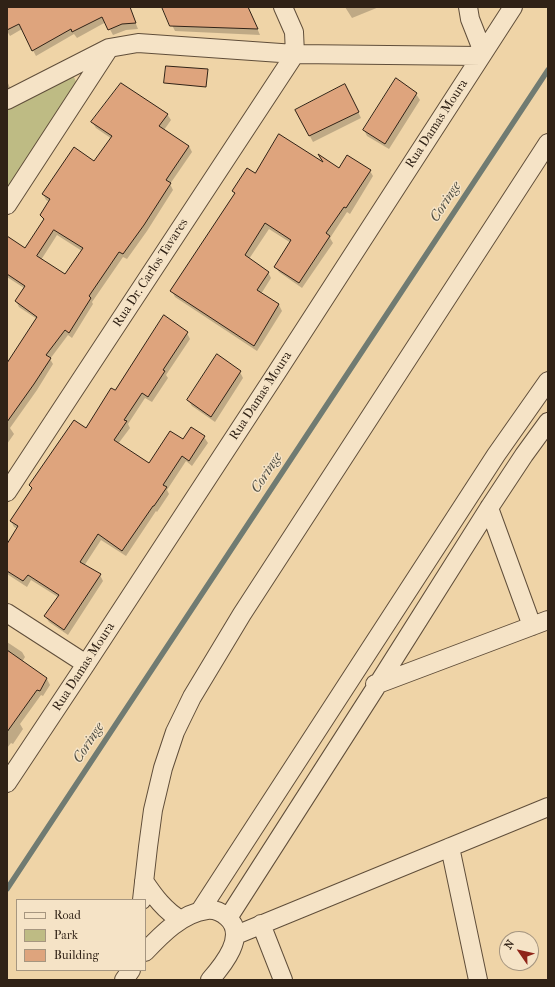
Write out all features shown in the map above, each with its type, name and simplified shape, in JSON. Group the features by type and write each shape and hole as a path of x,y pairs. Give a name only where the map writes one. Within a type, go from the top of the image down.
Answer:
{"street":[{"path":"283,7 294,32 295,54"},
{"name":"Rua Damas Moura","path":"7,783 277,372 513,7"},
{"path":"7,100 109,48 138,43 295,54 482,54 469,13"},
{"path":"7,205 109,48"},
{"name":"Rua Dr. Carlos Tavares","path":"7,492 295,54"},
{"path":"142,899 153,810 163,768 175,732 192,697 242,614 548,144"},
{"path":"200,911 496,454 548,381"},
{"path":"228,918 489,508 548,422"},
{"path":"347,685 378,684 540,623 489,508"},
{"path":"7,613 86,664"},
{"path":"236,935 548,807"},
{"path":"450,847 478,980"},
{"path":"144,881 165,909 172,916 181,920"},
{"path":"146,951 167,930 181,920 200,911 214,910 222,913 233,923 236,935 227,958 210,980"},
{"path":"262,924 283,980"}],"green space":[{"path":"65,75 74,77 77,84 7,190 7,105"}],"building":[{"path":"7,7 130,7 136,23 122,24 108,30 102,17 72,32 71,29 32,51 19,24 7,30"},
{"path":"162,7 248,7 258,29 170,26"},
{"path":"166,66 208,69 206,87 164,83"},
{"path":"396,78 417,93 385,144 363,130"},
{"path":"121,83 168,114 159,126 189,146 166,180 171,183 144,225 123,254 119,252 89,296 91,298 69,333 65,330 46,355 51,358 7,422 7,363 37,317 15,301 25,286 7,274 7,236 25,248 44,219 40,215 50,199 42,194 74,147 94,161 112,136 91,122","holes":["54,230 83,248 65,274 37,256"]},
{"path":"345,84 359,112 309,136 295,110"},
{"path":"279,134 323,162 318,154 339,168 347,155 371,170 346,208 344,207 326,233 330,236 299,283 274,267 291,240 265,223 245,255 269,272 257,290 279,304 254,346 170,291 235,193 232,191 247,168 255,173"},
{"path":"164,315 188,332 163,370 165,371 148,397 142,393 124,420 127,421 114,440 149,463 170,431 183,439 191,427 205,436 189,461 182,456 163,485 167,487 122,551 98,534 80,562 101,574 64,630 44,616 59,595 28,575 23,581 7,571 7,544 18,526 10,521 32,488 29,485 74,420 86,428 111,388 115,390"},
{"path":"217,354 241,371 211,417 187,400"},
{"path":"7,650 47,678 40,691 37,690 7,732"}],"waterway":[{"name":"Coringe","path":"7,889 548,70"}]}
